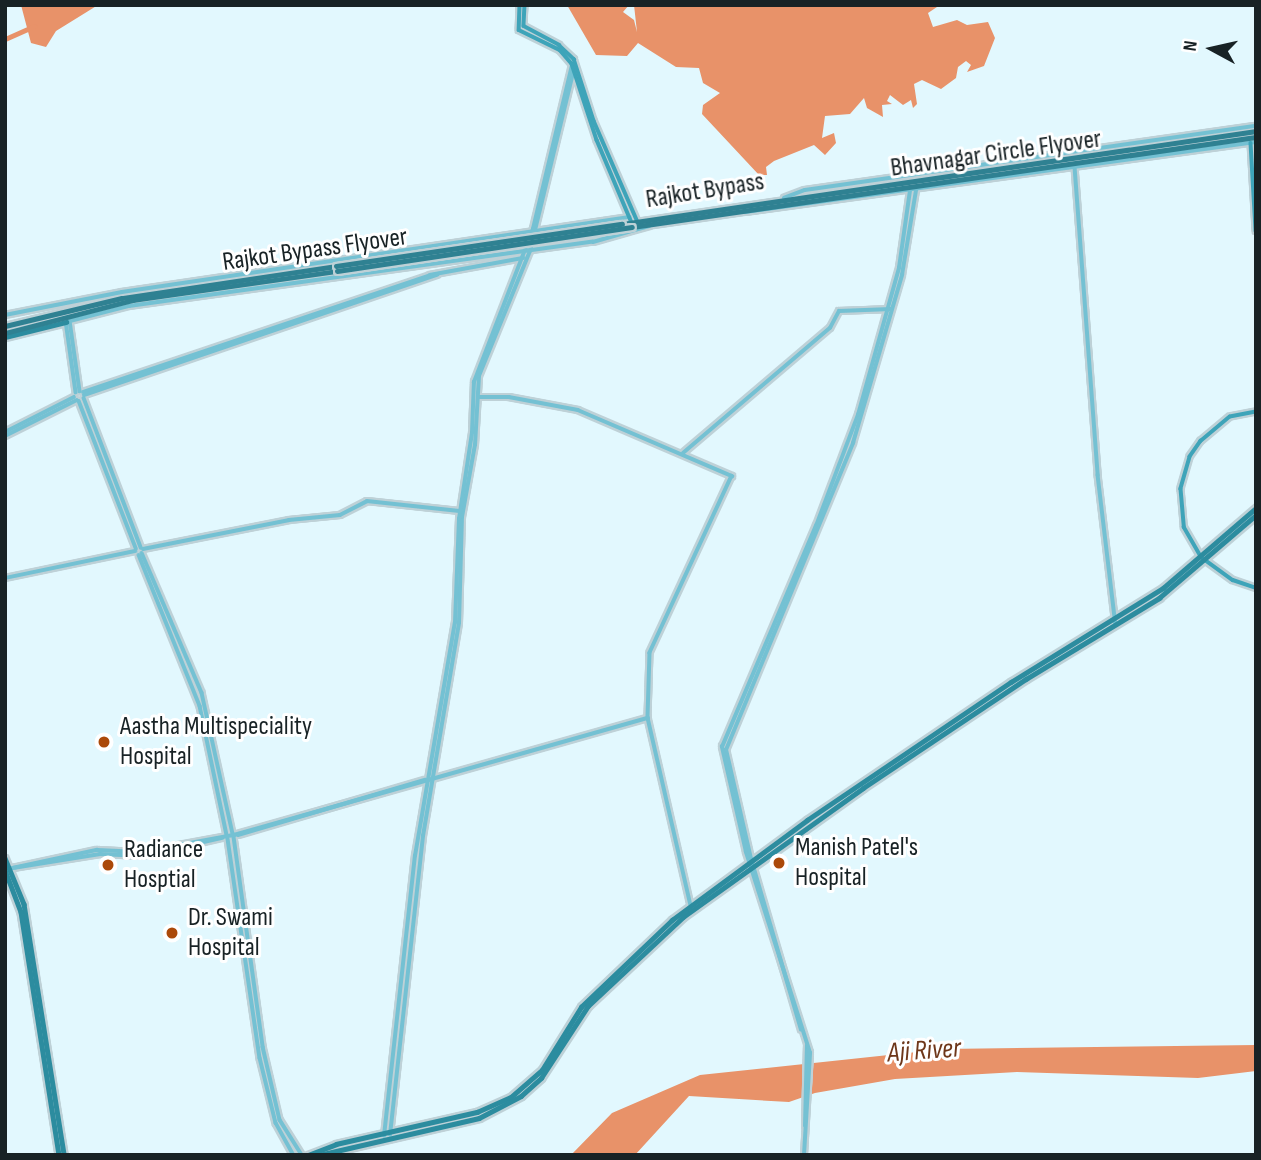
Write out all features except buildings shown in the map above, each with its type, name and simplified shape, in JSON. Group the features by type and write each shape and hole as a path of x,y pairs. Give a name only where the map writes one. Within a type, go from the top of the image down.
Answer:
{"highway":[{"name":"Bhavnagar Circle Flyover","path":"785,198 1256,128"},
{"name":"Bhavnagar Circle Flyover","path":"743,211 1256,137"},
{"name":"Rajkot Bypass","path":"633,222 785,198"},
{"name":"Rajkot Bypass","path":"651,225 743,211"},
{"name":"Rajkot Bypass Flyover","path":"5,326 166,290 337,268 633,222"},
{"name":"Rajkot Bypass Flyover","path":"5,335 52,314 67,318 133,300 633,222 651,225"}],"main road":[{"path":"523,5 519,30 560,50 574,64 633,222"},
{"path":"574,64 597,140 633,222"},
{"path":"1253,143 1256,231"},
{"path":"5,335 67,318"},
{"path":"1256,412 1230,417 1201,441 1183,476 1181,514 1203,559 1256,588"},
{"path":"1203,559 1256,508"},
{"path":"522,1091 542,1070 581,1007 691,906 1017,682 1116,622 1203,559 1256,515"},
{"path":"5,858 21,912 61,1155"},
{"path":"308,1155 477,1112 522,1091 541,1078 588,1006 675,925 751,863"},
{"path":"319,1155 387,1134"}],"street":[{"path":"476,400 480,373 535,229 574,64"},
{"path":"743,211 765,212 1253,143"},
{"path":"1075,167 1098,475 1116,622"},
{"path":"804,1155 807,1044 751,863 722,747 821,515 858,415 891,309 913,190"},
{"path":"5,315 52,314 122,292 535,229 633,222"},
{"path":"293,1155 277,1126 260,1058 226,837 186,661 139,551 80,396 67,318 129,306 528,252 604,239 651,225"},
{"path":"387,1134 429,778 459,623 461,511 476,414 477,369 523,258 528,252"},
{"path":"5,434 80,396 437,275 523,258"},
{"path":"683,453 830,328 839,311 891,309"},
{"path":"476,400 573,408 732,476 651,648 648,718 691,906"},
{"path":"5,578 340,515 367,501 461,511"},
{"path":"186,661 204,699 235,835 266,1057 280,1120 302,1155"},
{"path":"10,869 100,854 142,856 235,835 648,718"}],"shaded area":[{"path":"21,5 98,5 56,31 46,47 31,43"},
{"path":"567,5 629,5 623,12 634,20 637,32 634,5 940,5 928,13 933,27 957,20 967,25 988,22 995,38 984,66 967,72 971,65 966,61 958,67 956,78 941,89 922,80 914,84 917,104 913,108 911,100 903,105 890,95 887,101 892,104 882,105 883,117 867,108 864,98 850,114 825,116 822,138 834,133 836,143 825,155 814,145 774,161 766,167 767,175 759,175 702,114 703,105 720,93 703,83 699,68 676,67 638,43 627,56 596,55"},
{"path":"1256,1045 1256,1071 1198,1078 1017,1072 895,1079 815,1093 789,1102 689,1096 635,1155 571,1155 612,1113 700,1075 945,1049"}],"waterway":[{"path":"5,39 34,26"}],"place":[{"name":"Aastha Multispeciality Hospital","path":"104,742"},
{"name":"Manish Patel's Hospital","path":"779,863"},
{"name":"Radiance Hosptial","path":"108,865"},
{"name":"Dr. Swami Hospital","path":"172,933"}],"water label":[{"name":"Aji River","path":"924,1051"}]}
